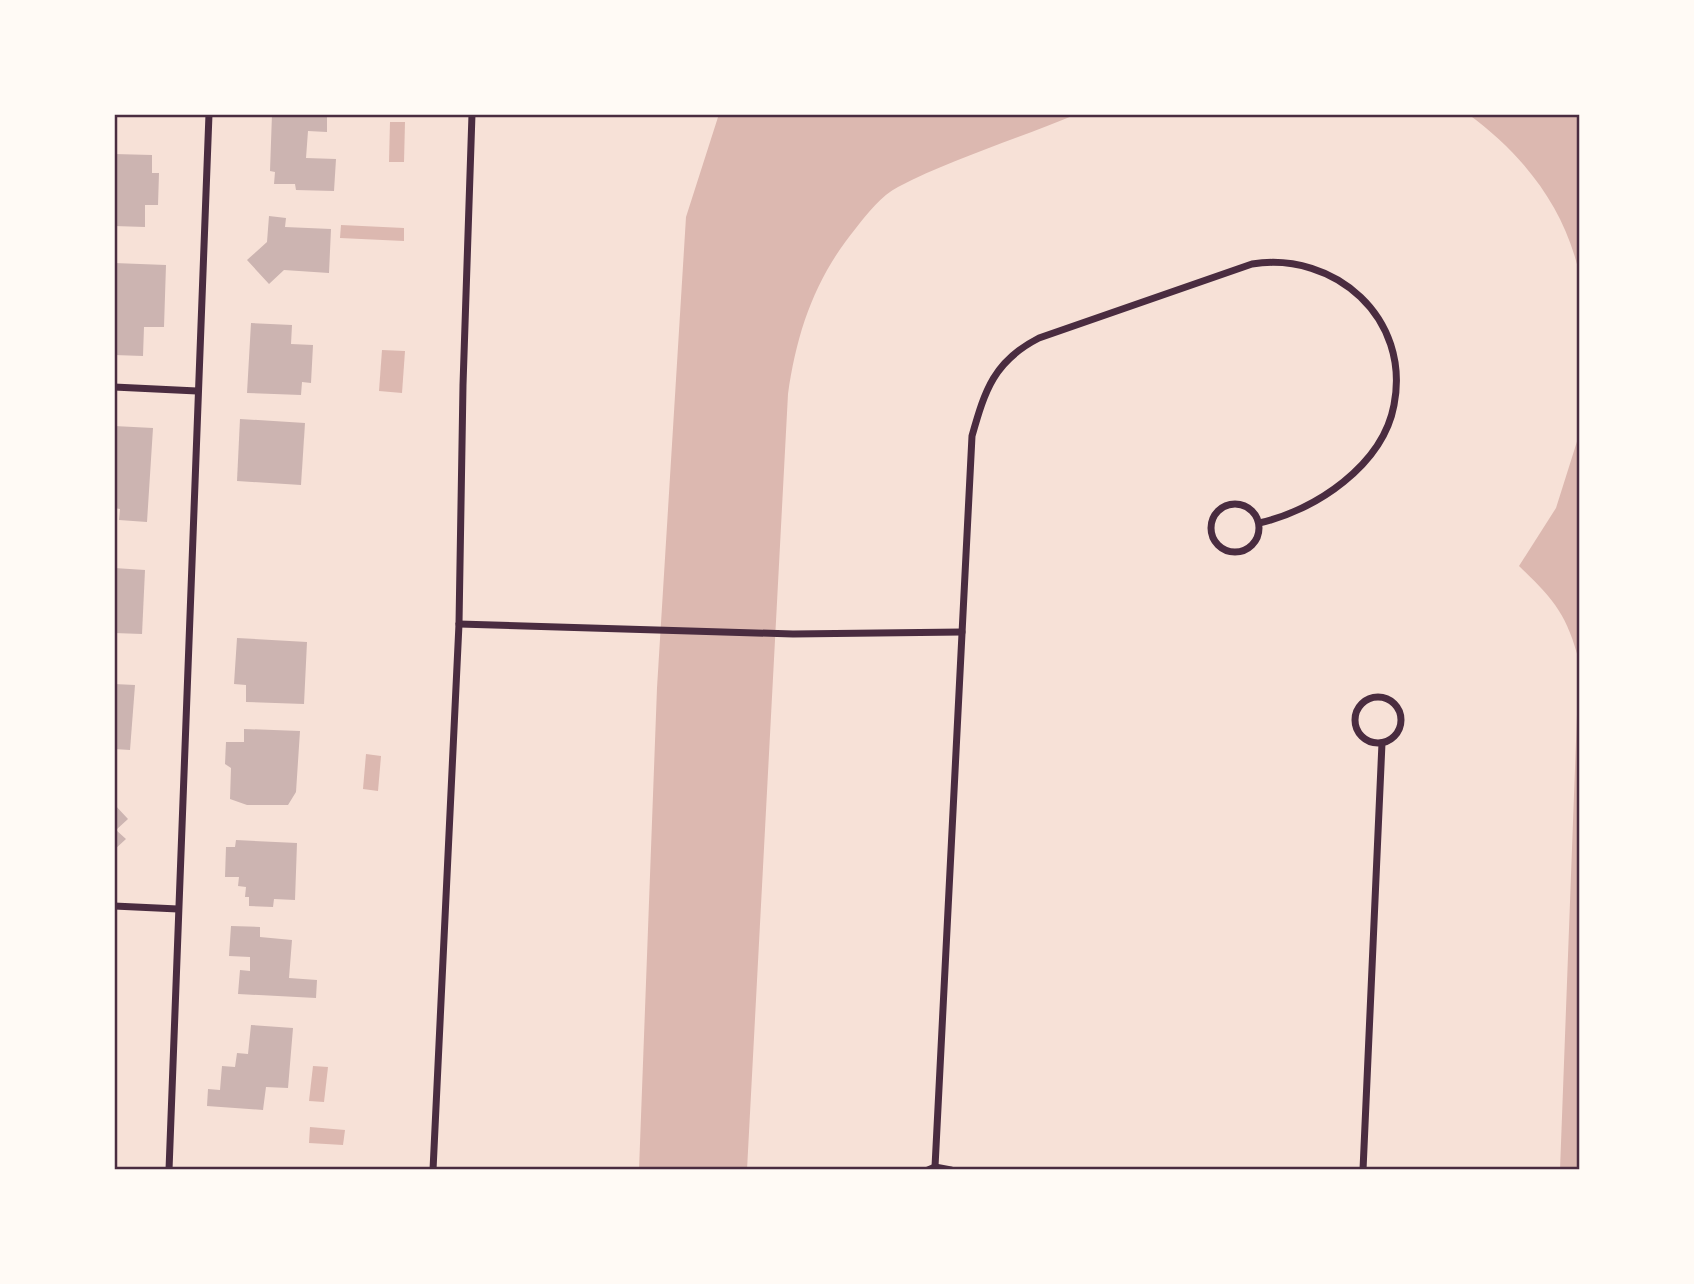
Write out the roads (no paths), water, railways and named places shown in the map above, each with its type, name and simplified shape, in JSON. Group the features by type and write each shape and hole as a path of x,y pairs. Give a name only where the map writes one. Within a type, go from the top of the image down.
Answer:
{"street":[{"path":"169,1170 209,114"},
{"path":"433,1170 459,624 463,372 472,114"},
{"path":"951,1170 932,1169 972,436 993,376 1020,348 1040,338 1252,264 1275,260 1300,263 1329,272 1353,290 1375,313 1389,341 1394,405 1383,436 1355,472 1276,520 1259,523"},
{"path":"114,387 197,391"},
{"path":"1230,504 1245,506 1257,516 1259,523 1256,539 1244,550 1228,551 1215,542 1212,535 1213,519 1223,507 1230,504"},
{"path":"459,624 793,634 962,632"},
{"path":"1375,697 1390,700 1396,705 1402,720 1396,735 1382,743 1362,737 1355,723 1362,703 1375,697"},
{"path":"1363,1170 1382,743"},
{"path":"114,906 178,909"}]}
